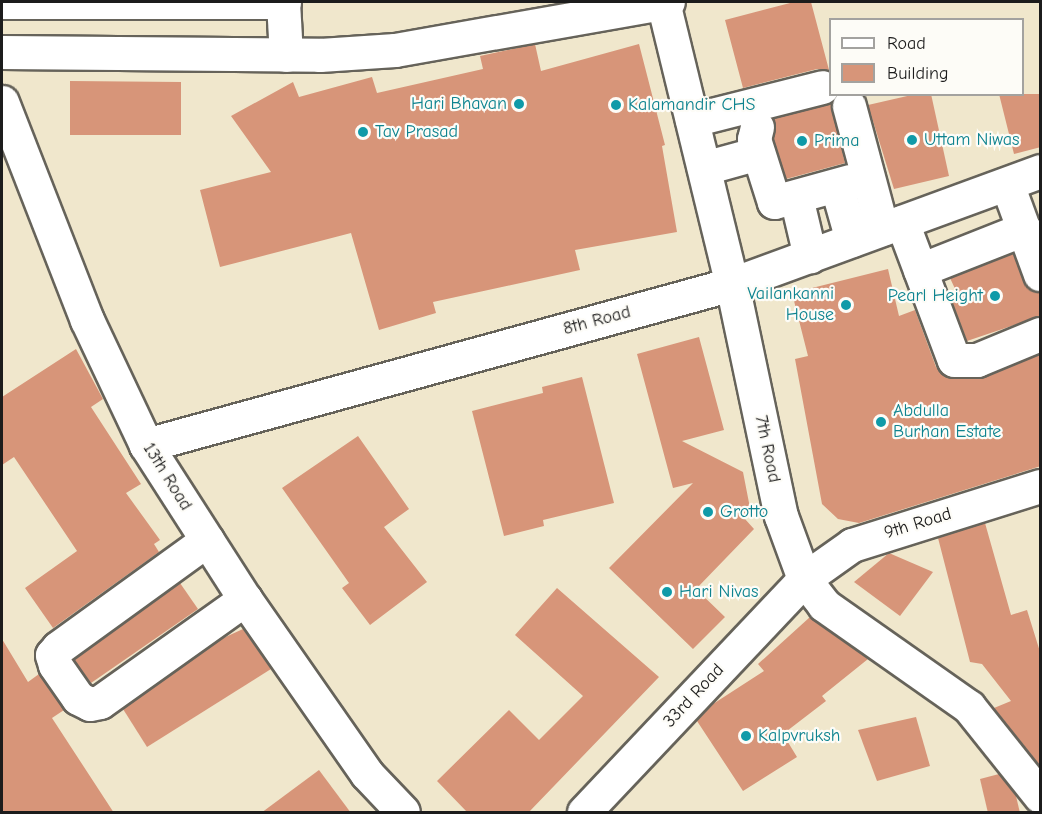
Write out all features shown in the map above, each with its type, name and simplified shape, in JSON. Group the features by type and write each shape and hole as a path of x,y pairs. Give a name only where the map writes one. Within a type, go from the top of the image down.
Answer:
{"street":[{"path":"6,2 283,2 286,55"},
{"path":"2,52 286,55 395,51 665,2"},
{"name":"7th Road","path":"665,2 732,284 781,516 804,579 824,605 969,707 1041,796"},
{"path":"702,161 822,87"},
{"name":"13th Road","path":"2,102 87,320 146,445 245,599 368,774 403,813"},
{"path":"849,106 853,174 879,231 920,270 954,360 977,360 1041,334"},
{"path":"693,120 763,124"},
{"path":"763,124 771,200 777,202 796,197 853,174"},
{"name":"8th Road","path":"146,445 732,284 1041,171"},
{"path":"1007,184 1041,274"},
{"path":"796,197 810,256"},
{"path":"920,270 1024,229"},
{"name":"9th Road","path":"804,579 852,545 1041,486"},
{"path":"207,540 58,648 52,655 55,665 78,698 90,704 100,702 245,599"},
{"name":"33rd Road","path":"585,813 804,579"}],"building":[{"path":"794,2 811,2 829,70 817,69 743,88 725,20"},
{"path":"535,44 541,71 639,44 665,145 662,146 677,232 575,250 580,270 433,302 436,313 379,330 351,233 220,267 200,190 271,172 231,116 293,82 299,97 372,77 377,93 483,69 480,56"},
{"path":"70,81 181,82 181,135 70,135"},
{"path":"1041,94 1041,147 1014,154 1000,96"},
{"name":"Uttam Niwas","path":"907,96 931,96 949,176 894,189 868,105"},
{"path":"831,103 845,163 786,179 773,138 773,119"},
{"name":"Pearl Height","path":"1013,254 1028,288 1041,292 1041,316 967,341 950,296 957,293 950,278"},
{"name":"Abdulla Burhan Estate","path":"888,269 899,316 915,310 936,367 944,376 984,377 1041,354 1041,466 859,523 838,519 822,504 795,359 808,356 792,293"},
{"path":"699,337 724,430 682,441 743,472 751,513 745,519 754,529 696,589 725,617 693,649 609,568 693,483 673,488 637,354"},
{"path":"76,349 103,399 91,407 141,484 126,493 160,540 154,544 159,552 53,628 25,588 77,551 14,457 2,465 2,397"},
{"path":"582,377 614,503 543,520 544,526 504,536 472,411 543,393 542,387"},
{"path":"358,436 409,509 384,527 427,582 370,625 342,588 349,583 282,488"},
{"path":"985,523 1011,615 1027,610 1041,655 1041,767 994,708 1011,701 982,664 970,662 938,538"},
{"path":"889,553 933,572 900,616 854,582"},
{"path":"180,583 198,609 91,683 74,660"},
{"path":"557,588 659,677 528,813 468,813 437,781 509,710 539,740 583,696 515,635"},
{"path":"810,617 868,659 822,696 826,701 783,734 797,757 743,791 697,721 713,704 764,671 758,664"},
{"path":"243,629 271,669 147,747 123,709 219,640"},
{"path":"2,639 28,682 39,674 64,710 52,718 114,813 2,813"},
{"path":"916,717 930,766 877,781 858,730"},
{"path":"319,770 351,813 261,813"},
{"path":"999,774 1016,796 1020,813 988,813 980,779"}],"place":[{"name":"Hari Bhavan","path":"519,104"},
{"name":"Kalamandir CHS","path":"616,105"},
{"name":"Tav Prasad","path":"363,132"},
{"name":"Uttam Niwas","path":"912,140"},
{"name":"Prima","path":"802,141"},
{"name":"Pearl Height","path":"995,296"},
{"name":"Vailankanni House","path":"846,305"},
{"name":"Abdulla Burhan Estate","path":"881,422"},
{"name":"Grotto","path":"708,512"},
{"name":"Hari Nivas","path":"667,592"},
{"name":"Kalpvruksh","path":"746,736"}]}
